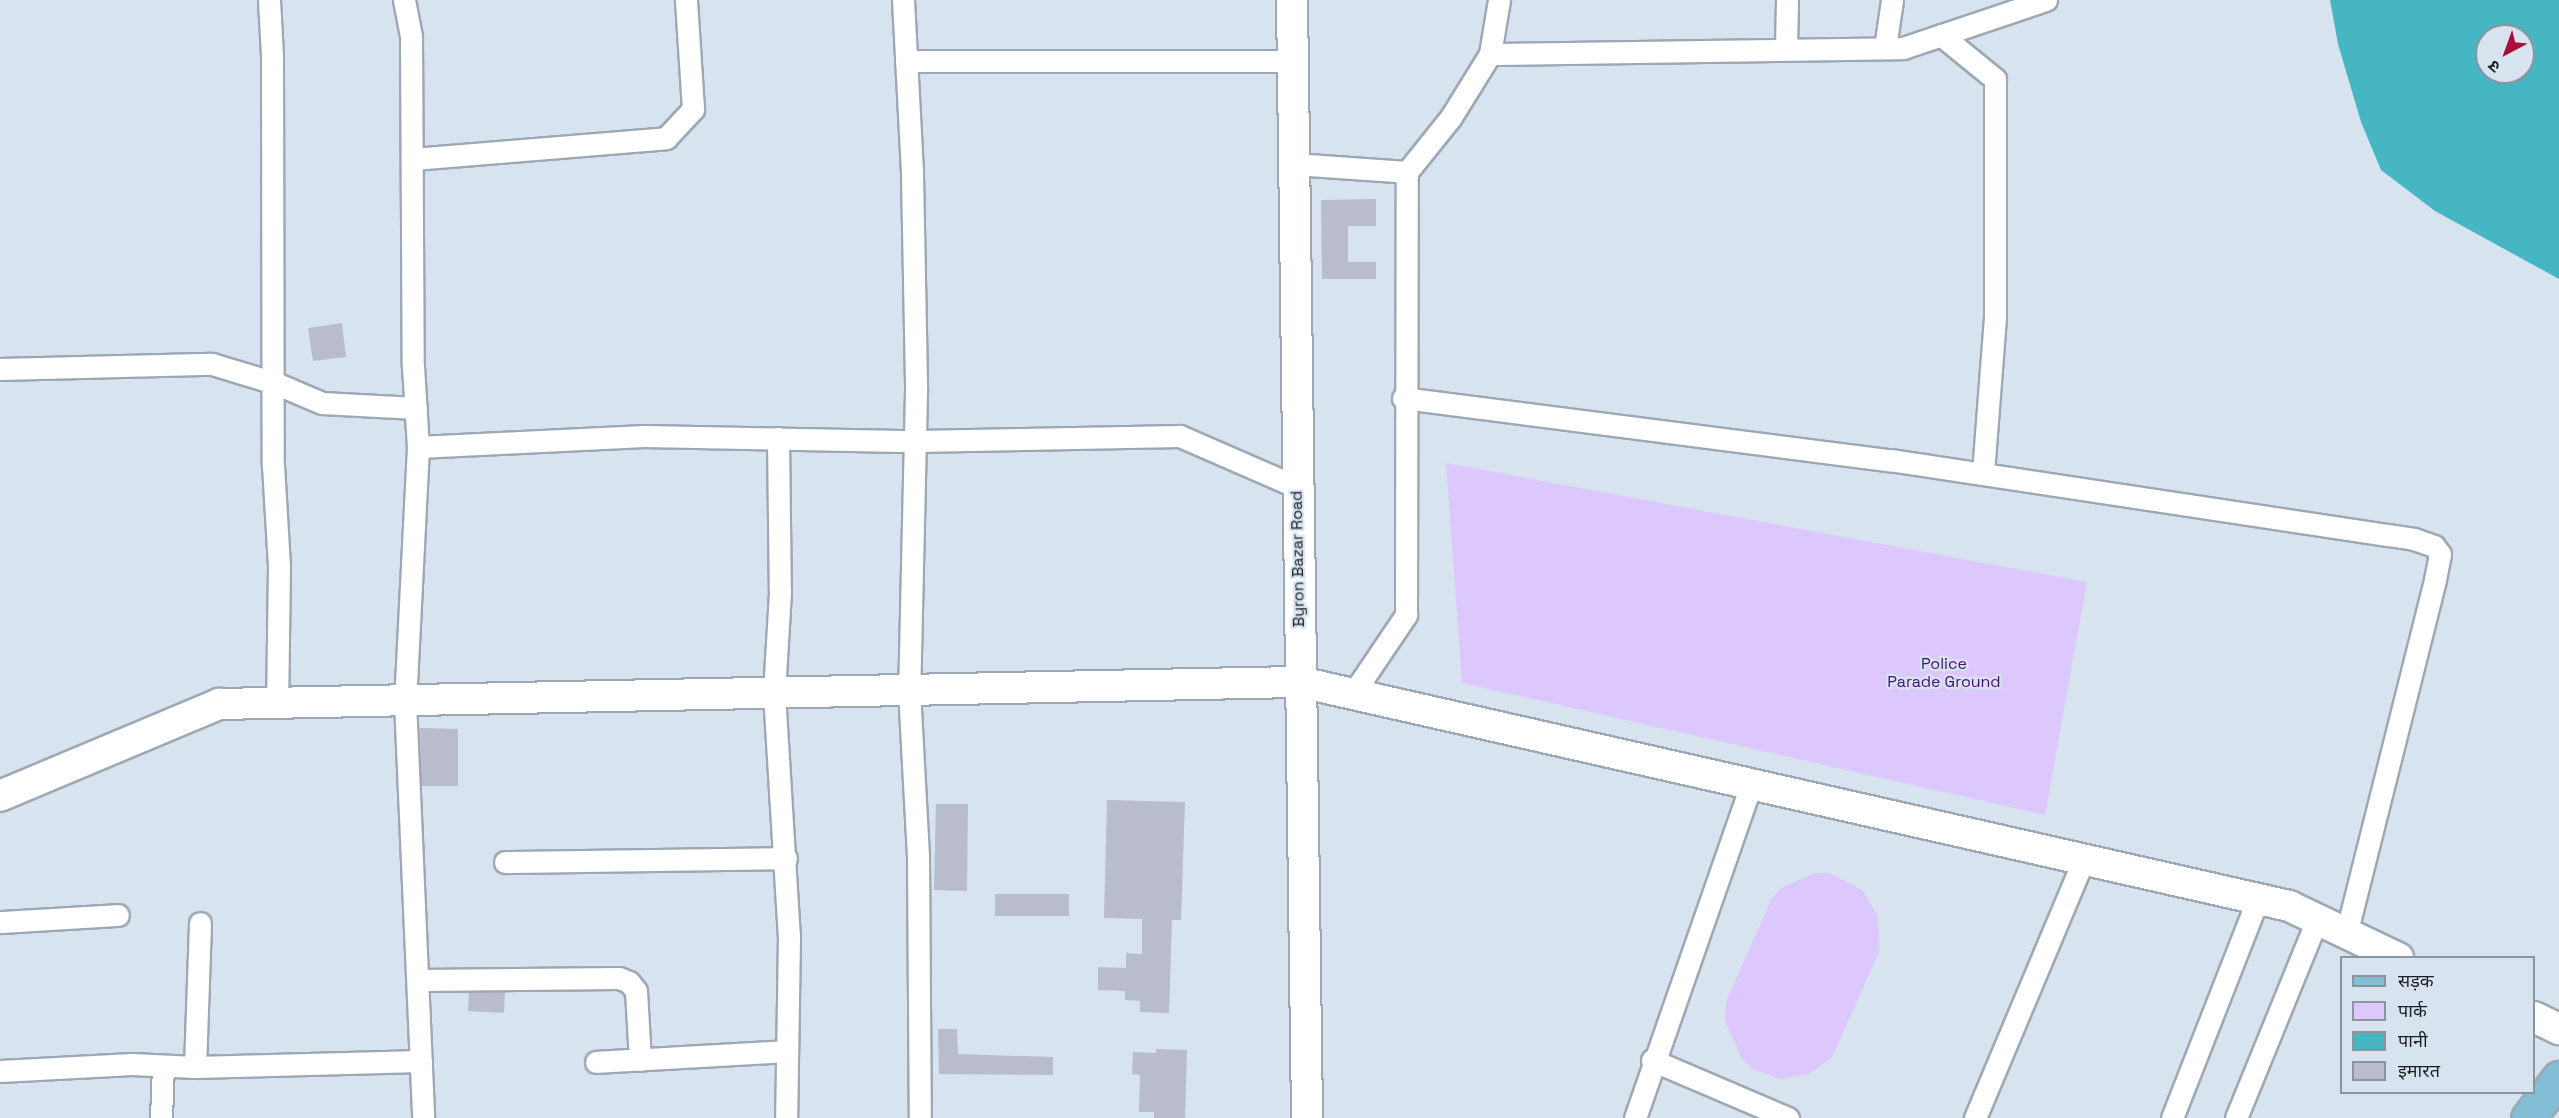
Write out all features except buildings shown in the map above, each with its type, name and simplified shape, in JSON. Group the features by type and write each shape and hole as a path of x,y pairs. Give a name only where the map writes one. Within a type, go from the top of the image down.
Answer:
{"main road":[{"path":"2528,1118 2559,1078"}],"street":[{"path":"268,0 275,383 277,703"},
{"path":"404,0 411,37 418,447 405,701 419,980 423,1118"},
{"path":"413,159 666,138 693,110 686,0"},
{"path":"903,0 912,174 915,441 909,690 918,857 920,1118"},
{"name":"Byron Bazar Road","path":"1292,0 1307,1118"},
{"path":"1352,695 1406,615 1403,398 1407,172 1451,117 1490,54 1499,0"},
{"path":"1786,48 1787,0"},
{"path":"1885,48 1892,0"},
{"path":"1490,54 1903,48 2046,0"},
{"path":"1941,35 1995,79 1995,317 1983,474"},
{"path":"906,61 1292,61"},
{"path":"1294,164 1407,172"},
{"path":"0,369 212,364 275,383 321,403 416,408"},
{"path":"1403,398 1983,474 2414,539 2434,546 2440,554 2435,580 2346,935"},
{"path":"418,447 644,436 915,441 1180,436 1297,487"},
{"path":"778,438 780,592 774,693 786,858 786,1118"},
{"path":"0,796 219,704 1300,682 2289,906 2346,935 2396,956"},
{"path":"1635,1118 1653,1060 1751,784"},
{"path":"505,862 786,858"},
{"path":"1975,1118 2084,860"},
{"path":"2172,1118 2258,899"},
{"path":"0,922 118,915"},
{"path":"2236,1118 2317,920"},
{"path":"195,1067 200,922"},
{"path":"419,980 619,978 629,982 636,992 639,1060"},
{"path":"2535,1017 2559,1029"},
{"path":"596,1062 787,1051"},
{"path":"1653,1060 1788,1118"},
{"path":"0,1071 421,1061"},
{"path":"160,1118 163,1066"}],"green space":[{"name":"Police Parade Ground","path":"1446,463 2087,582 2045,815 1462,683"},
{"path":"1814,873 1830,873 1863,891 1878,916 1879,952 1832,1058 1809,1074 1781,1079 1752,1069 1742,1059 1725,1021 1726,1002 1771,900 1781,888"}],"water":[{"path":"2330,0 2559,0 2559,279 2435,211 2381,170 2361,122 2338,44"}]}
